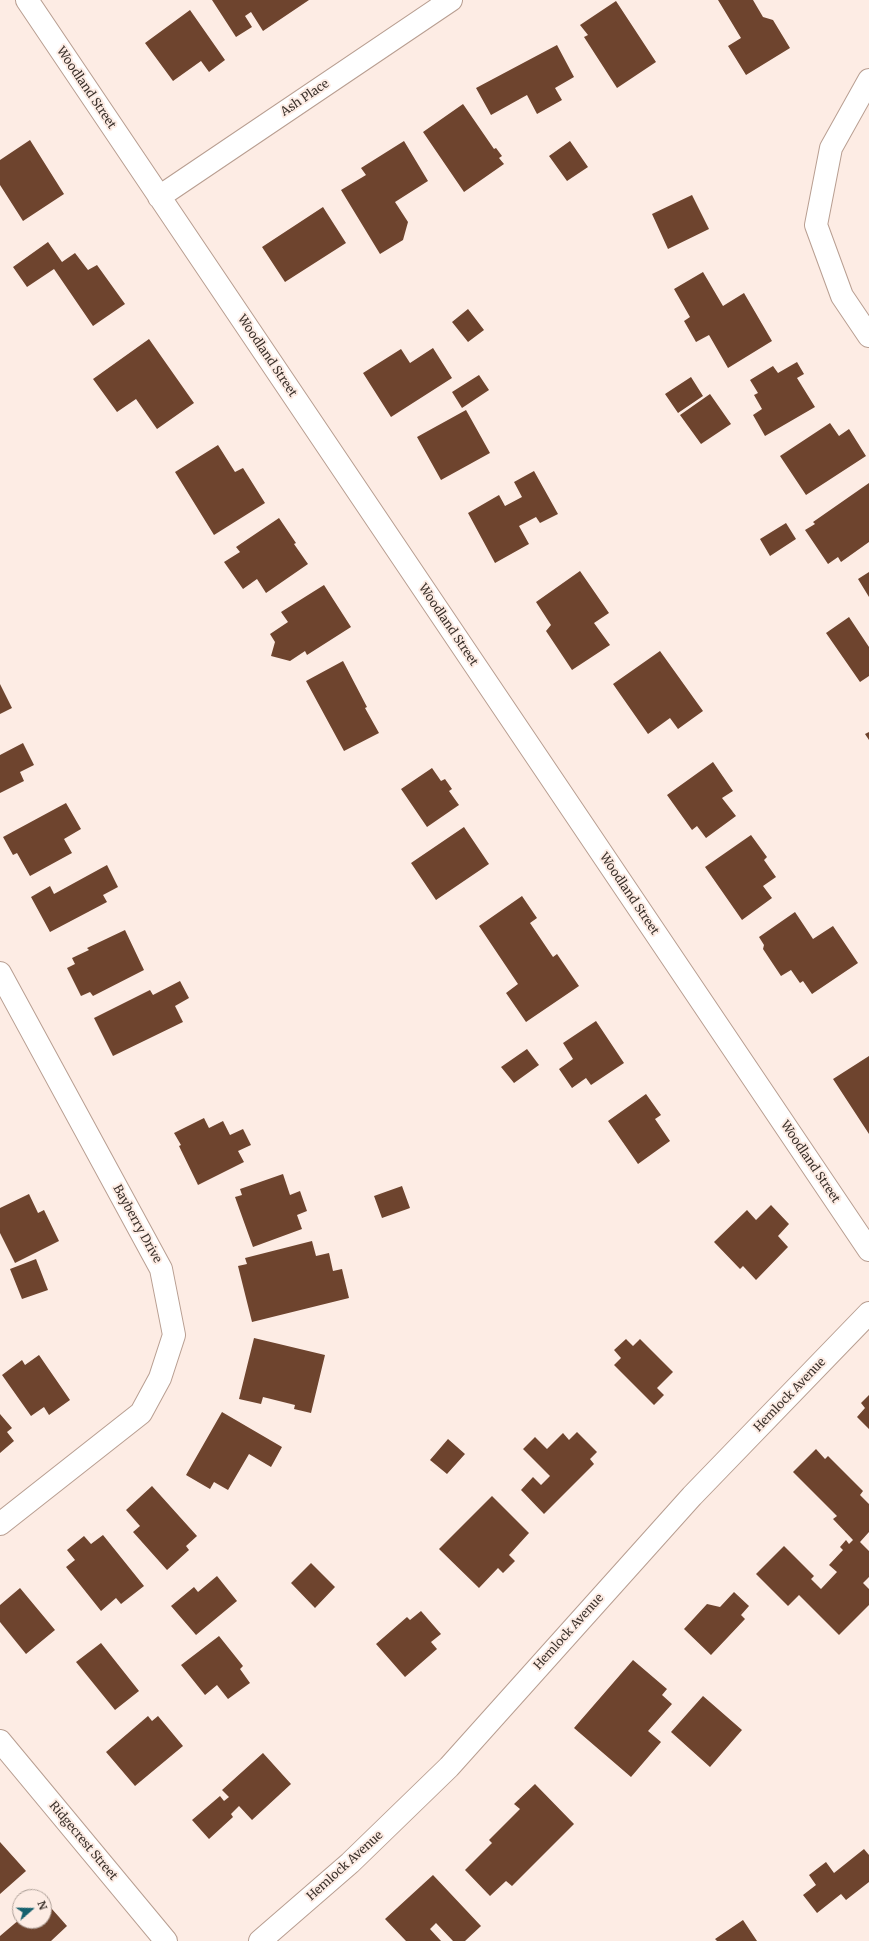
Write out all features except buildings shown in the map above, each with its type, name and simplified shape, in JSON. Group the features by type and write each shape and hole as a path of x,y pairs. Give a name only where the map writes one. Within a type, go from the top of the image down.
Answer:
{"street":[{"name":"Woodland Street","path":"27,0 869,1250"},
{"name":"Ash Place","path":"159,196 450,0"},
{"path":"869,80 831,148 816,225 842,296 869,336"},
{"name":"Bayberry Drive","path":"0,973 161,1269 174,1335 160,1378 142,1413 0,1524"},
{"name":"Hemlock Avenue","path":"260,1941 350,1864 449,1767 692,1496 869,1313"},
{"name":"Ridgecrest Street","path":"0,1741 166,1941"}]}
